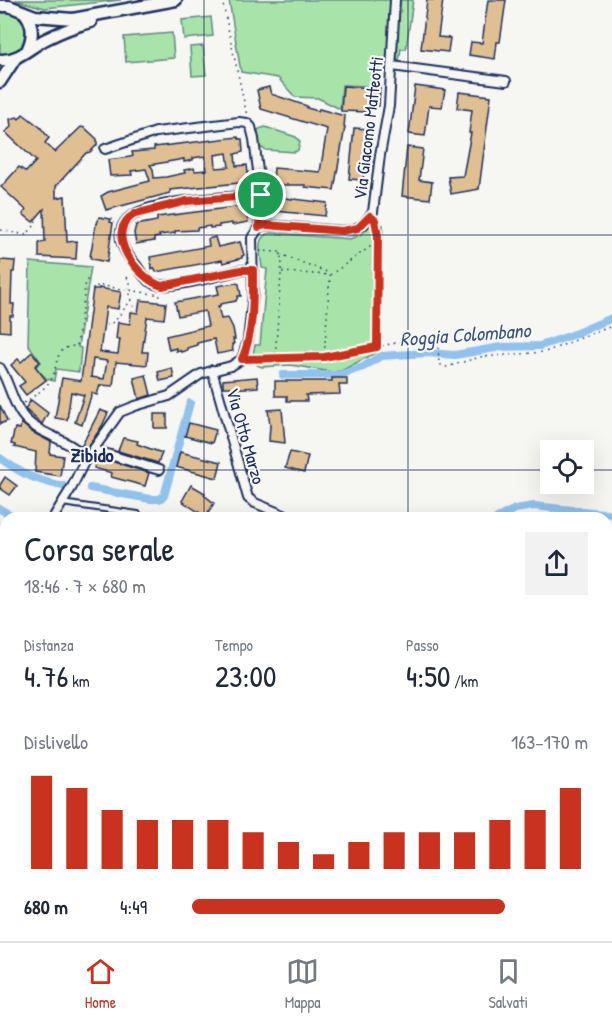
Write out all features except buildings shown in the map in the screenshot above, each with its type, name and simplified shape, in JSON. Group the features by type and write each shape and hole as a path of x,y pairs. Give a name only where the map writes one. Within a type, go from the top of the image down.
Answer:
{"main road":[{"path":"0,6 9,6 54,19 73,19 176,0"},
{"path":"0,82 15,59 28,48 75,26 143,7"},
{"path":"24,12 32,25 33,36 28,48"},
{"path":"0,60 15,59"}],"street":[{"name":"Via Giacomo Matteotti","path":"259,227 266,225 342,231 363,225 370,216 375,204 380,154 388,115 395,0"},
{"path":"392,66 506,81"},
{"path":"57,512 87,454 120,412 169,396 201,374 231,366 242,359 250,329 253,294 252,237 259,227 261,195 251,127 247,123 239,122 156,132 105,149"},
{"path":"253,270 241,270 170,285 156,284 144,276 123,248 121,234 124,222 129,218 159,207 187,201 261,195"},
{"path":"0,368 22,415 32,424 87,454 159,470"},
{"name":"Via Otto Marzo","path":"212,370 248,498 277,512"}],"lane":[{"path":"62,503 124,512"}],"path":[{"path":"223,1 247,123"},
{"path":"370,216 376,223 378,242 377,347"},
{"path":"2,230 26,235 35,225 36,219"},
{"path":"282,272 330,275 378,242"},
{"path":"253,251 268,250 330,275"},
{"path":"275,358 282,272 280,254"},
{"path":"324,357 330,275"},
{"path":"127,277 131,285 129,291 135,311"},
{"path":"19,408 51,381 60,354 68,348 77,346 86,280 92,281"},
{"path":"97,287 97,285 160,295 158,301"},
{"path":"106,325 114,322 132,299"},
{"path":"242,359 324,357 401,342 429,341 438,345 439,364 446,367 480,357 545,352 612,326"}],"green space":[{"path":"15,0 121,0 45,8"},
{"path":"229,0 390,0 388,61 379,61 379,78 369,86 342,85 340,109 318,98 295,97 278,78 241,72"},
{"path":"400,0 413,0 406,49 401,49 399,61 396,57 396,50"},
{"path":"0,13 16,16 25,26 27,40 24,46 15,53 0,55"},
{"path":"211,17 213,36 184,39 182,20"},
{"path":"172,33 174,58 126,62 124,37"},
{"path":"203,46 206,75 192,76 190,47"},
{"path":"265,127 296,137 300,142 298,150 295,152 266,150 259,147 256,135 259,129"},
{"path":"372,224 383,225 379,351 341,371 332,372 291,365 262,367 257,365 253,354 255,345 260,345 267,269 262,268 260,242 262,237 271,233 350,239 360,235"},
{"path":"30,262 91,267 78,347 81,348 79,372 56,369 54,381 47,379 35,367 41,362 28,344"}],"waterway":[{"name":"Roggia Colombano","path":"283,375 339,375 363,367 381,356 427,353 455,355 501,347 540,346 612,318"},
{"name":"Roggia Colombano","path":"90,488 150,499 159,499 164,496 190,403"},
{"name":"Roggia Colombano","path":"0,458 30,476 63,486"},
{"path":"509,512 534,506 592,512"},
{"path":"0,509 5,512"}],"district":[{"name":"Zibido","path":"92,454"}],"route":[{"path":"261,195 259,227 266,225 342,231 358,228 370,216 375,220 378,229 377,347 324,357 242,359 250,329 253,270 241,270 162,286 144,276 123,248 122,227 124,222 135,214 187,201 261,195"}]}
